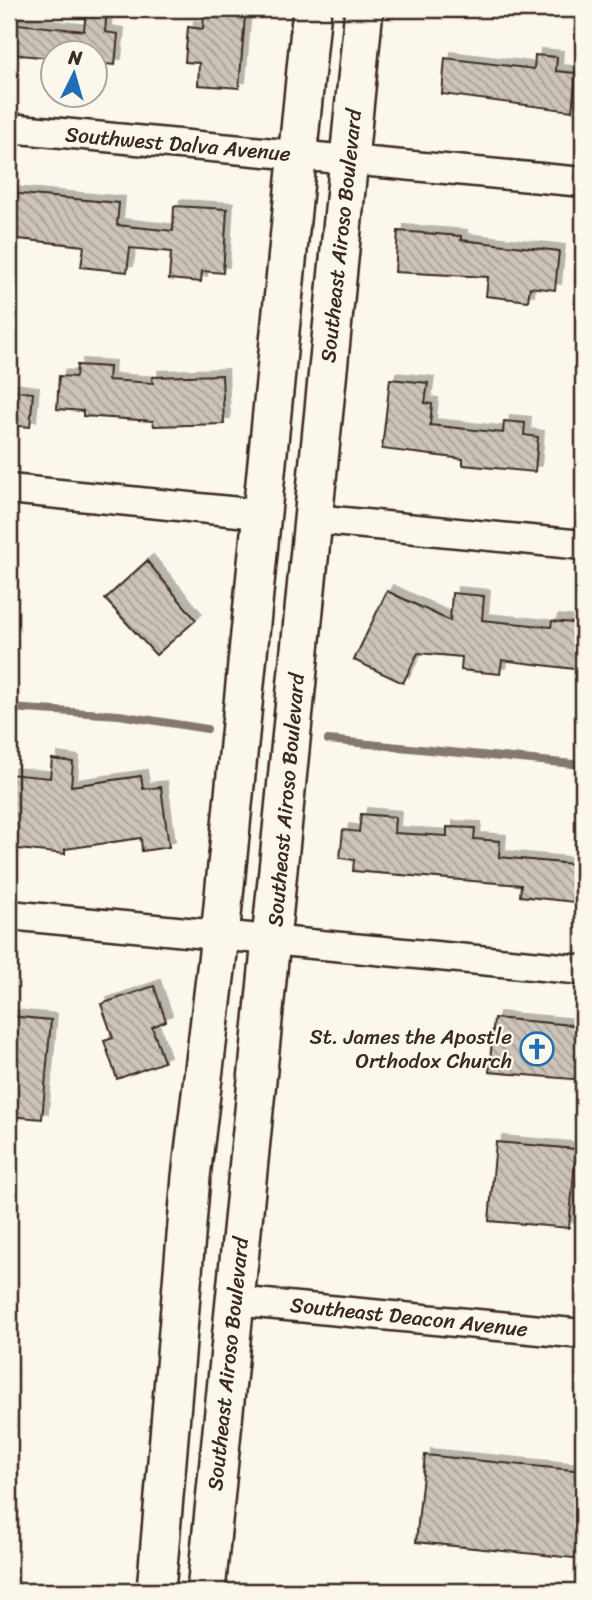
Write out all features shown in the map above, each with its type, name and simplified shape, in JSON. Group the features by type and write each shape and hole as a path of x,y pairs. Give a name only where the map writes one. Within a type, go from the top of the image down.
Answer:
{"main road":[{"path":"156,1591 191,1177 220,936 259,514 312,9"},
{"name":"Southeast Airoso Boulevard","path":"206,1591 234,1301 274,939 364,9"}],"street":[{"name":"Southwest Dalva Avenue","path":"9,128 583,182"},
{"path":"9,489 259,514"},
{"path":"313,519 583,545"},
{"path":"9,915 583,970"},
{"name":"Southeast Deacon Avenue","path":"234,1301 583,1334"}],"building":[{"path":"86,9 107,9 105,32 118,34 115,65 108,64 108,38 38,38 38,57 9,54 9,23 84,31"},
{"path":"204,15 245,17 239,88 198,85 199,63 185,62 188,27 203,29"},
{"path":"535,55 557,57 556,71 576,73 572,111 442,94 445,58 534,69"},
{"path":"9,193 119,203 117,225 173,231 174,206 227,209 223,273 202,271 201,282 169,279 171,252 130,248 127,272 81,267 84,246 9,238"},
{"path":"398,231 461,236 461,240 559,251 555,290 530,287 528,301 486,296 488,277 395,272"},
{"path":"77,365 109,367 108,380 153,383 152,377 222,375 224,424 154,426 153,421 83,416 83,411 57,409 59,376 76,377"},
{"path":"390,379 428,383 425,403 432,404 430,425 503,433 504,421 525,423 524,435 538,437 535,472 463,465 463,459 382,449"},
{"path":"9,390 33,393 30,427 9,425"},
{"path":"147,561 196,620 156,655 105,599"},
{"path":"387,591 450,621 452,593 484,596 482,620 551,627 552,621 583,624 583,670 502,660 500,674 461,670 462,657 418,653 403,683 354,660"},
{"path":"52,759 73,762 71,786 141,776 143,789 161,787 169,847 142,851 141,838 65,849 65,854 9,848 9,774 50,778"},
{"path":"361,814 395,817 394,833 447,836 447,827 475,828 474,839 500,841 499,857 583,865 583,903 520,896 521,885 353,871 354,860 340,858 343,830 359,832"},
{"path":"154,986 166,1021 152,1027 164,1062 117,1079 104,1041 113,1038 101,1004"},
{"path":"9,1016 51,1020 42,1119 9,1116"},
{"name":"St. James the Apostle Orthodox Church","path":"494,1018 583,1026 583,1080 489,1072"},
{"path":"496,1142 576,1149 569,1228 489,1221"},
{"path":"425,1455 583,1471 583,1559 416,1542"}],"waterway":[{"path":"9,708 119,715 207,729"},
{"path":"328,740 583,765"}],"place":[{"name":"St. James the Apostle Orthodox Church","path":"537,1049"}]}
